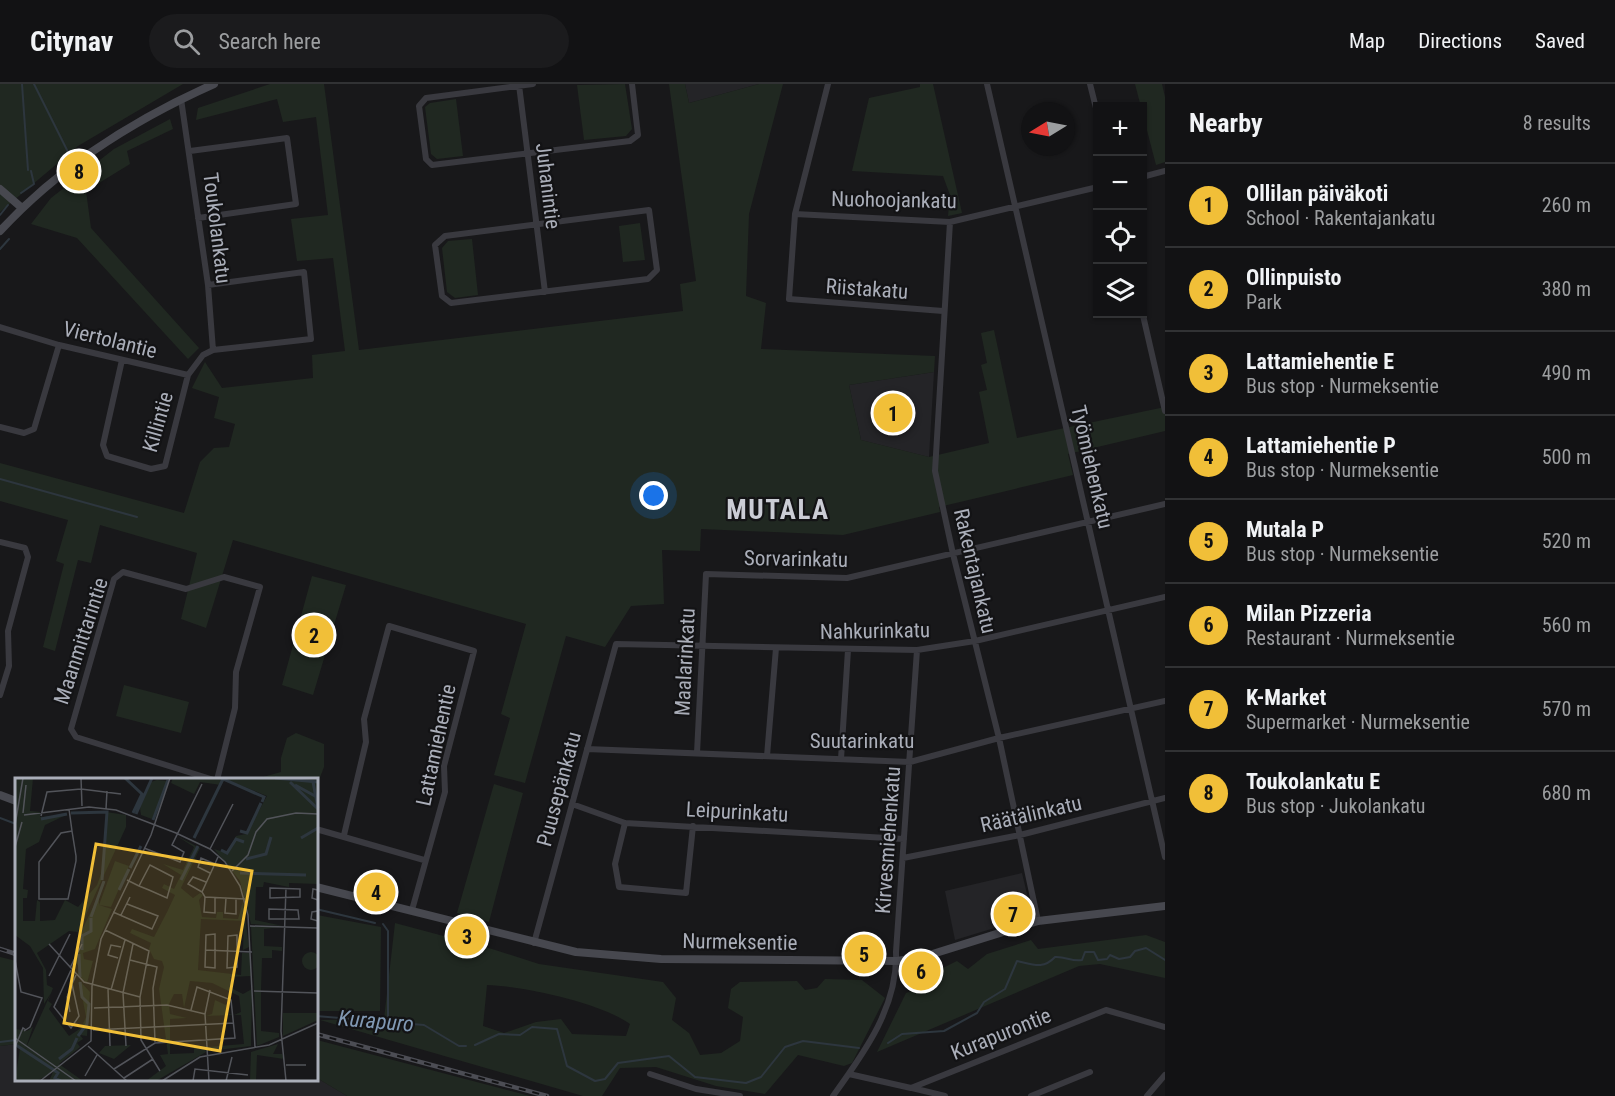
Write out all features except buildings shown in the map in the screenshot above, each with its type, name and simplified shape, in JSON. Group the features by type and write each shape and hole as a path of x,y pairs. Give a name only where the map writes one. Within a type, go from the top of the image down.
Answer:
{"street":[{"path":"0,231 42,188 107,139 214,84"},
{"path":"533,84 426,98 419,106 426,159 432,165 630,141 638,135 632,84"},
{"path":"795,214 828,84"},
{"name":"Työmiehenkatu","path":"987,84 1165,856"},
{"path":"1090,84 1094,102"},
{"name":"Juhanintie","path":"519,85 545,291"},
{"name":"Toukolankatu","path":"181,99 208,285 213,350"},
{"path":"190,151 287,138 296,204 198,218"},
{"path":"1147,176 1165,171"},
{"name":"Nuohoojankatu","path":"795,214 950,222 1093,188"},
{"path":"0,189 21,208"},
{"path":"649,210 657,270 648,279 545,291 451,303 442,296 435,245 445,236 649,210"},
{"name":"Riistakatu","path":"795,214 789,299 943,311"},
{"name":"Rakentajankatu","path":"950,222 935,471 953,554 999,738 1038,921"},
{"path":"188,375 203,356 213,350 312,339 304,272 208,285"},
{"path":"1145,318 1165,411"},
{"name":"Viertolantie","path":"0,327 59,345 188,375"},
{"path":"0,427 24,433 34,429 59,345"},
{"name":"Killintie","path":"122,360 103,445 106,456 151,469 165,466 188,375"},
{"name":"Sorvarinkatu","path":"706,574 847,578 1087,520 1165,504"},
{"path":"0,542 25,548 28,557 8,631 9,666 0,694"},
{"name":"Maanmittarintie","path":"209,778 76,737 72,729 114,579 123,572 186,589 224,576 260,588 236,672 235,708 217,778"},
{"name":"Maalarinkatu","path":"697,753 706,574"},
{"name":"Nahkurinkatu","path":"616,644 917,650 975,640 1165,597"},
{"name":"Lattamiehentie","path":"344,835 366,742 364,719 389,626 474,651 444,766 445,792 424,860 412,910"},
{"name":"Puusepänkatu","path":"534,943 616,644"},
{"path":"767,756 776,648"},
{"path":"841,759 848,650"},
{"name":"Kirvesmiehenkatu","path":"833,1096 884,1017 898,973 904,839 917,650"},
{"name":"Suutarinkatu","path":"587,749 910,762 999,738 1165,700"},
{"path":"0,795 15,801"},
{"name":"Räätälinkatu","path":"903,858 1020,835 1165,798"},
{"name":"Leipurinkatu","path":"572,804 625,823 904,839"},
{"path":"625,823 615,864 619,886 686,893 693,826"},
{"path":"318,829 344,835 424,860"},
{"name":"Nurmeksentie","path":"318,887 534,943 576,952 626,957 897,961 923,957 1038,921 1165,906"},
{"name":"Kurapurontie","path":"911,1088 1106,1010 1165,1027"},
{"path":"1031,1096 1090,1072"},
{"path":"650,1074 696,1089 740,1096"},
{"path":"849,1074 945,1096"},
{"path":"1147,1096 1165,1075"}],"shaded area":[{"path":"0,84 183,84 78,146 0,212"},
{"path":"270,84 324,84 359,350 683,311 680,284 696,281 669,84 685,84 689,103 759,84 783,84 749,214 746,296 766,303 761,349 935,356 934,372 849,385 861,440 929,457 989,443 979,392 987,390 981,365 987,363 981,333 994,330 1017,438 1165,407 1165,431 1068,454 1073,475 939,507 940,512 843,535 701,529 700,551 662,550 664,604 631,606 605,647 566,636 525,783 494,775 510,718 501,714 526,624 233,540 206,628 181,619 197,553 100,525 91,563 78,560 55,651 43,647 64,564 56,561 68,520 0,501 0,463 184,513 200,462 214,448 229,447 235,424 214,418 219,397 192,388 205,362 222,388 313,378 312,355 345,351 333,258 297,261 291,219 328,215 316,117 283,122 277,99 196,120 198,108"},
{"path":"625,84 632,129 626,136 584,140 577,85"},
{"path":"685,84 759,84 689,103"},
{"path":"920,84 933,84 962,213 948,216 950,195 943,176 852,171 869,98 920,87"},
{"path":"1135,84 1162,84 1165,97 1165,162 1156,165 1147,130 1147,102 1140,102"},
{"path":"456,99 463,156 437,159 431,154 425,107 430,103"},
{"path":"170,119 173,129 127,151 130,164 86,191 91,228 199,348 188,359 77,238 31,224 51,198 114,149"},
{"path":"640,223 645,260 623,262 619,226"},
{"path":"472,239 478,295 455,298 447,292 442,248 448,241"},
{"path":"934,372 929,457 861,440 849,385"},
{"path":"312,576 346,585 313,695 282,685"},
{"path":"124,685 189,702 181,733 116,716"},
{"path":"296,733 324,744 324,767 318,782 318,778 260,778 281,772 281,758 287,738"},
{"path":"494,784 523,793 489,922 457,913"},
{"path":"1022,873 1031,911 1027,918 955,940 945,891"},
{"path":"318,915 381,927 380,1011 318,1011"},
{"path":"395,923 539,964 663,982 676,998 672,1020 689,1033 700,1055 721,1053 740,1041 743,1017 728,1008 731,989 740,982 797,981 805,990 817,988 825,979 862,980 885,998 852,1063 844,1066 798,1055 765,1094 716,1086 656,1067 620,1068 602,1096 583,1096 320,1020 384,1019","holes":["487,985 541,992 601,1009 630,1024 626,1036 572,1034 561,1019 536,1022 504,1033 483,1026"]},
{"path":"1146,935 1165,942 1165,978 1100,964 1079,966 877,1052 906,993 930,985 941,969 957,961 968,969 987,954 1031,940 1038,949"},
{"path":"0,957 15,961 15,1044 0,1046"},
{"path":"318,1041 530,1096 347,1096 318,1079"},
{"path":"15,1044 15,1081 318,1081 318,1079 347,1096 0,1096 0,1046"}],"waterway":[{"path":"22,84 28,170"},
{"path":"34,84 69,154"},
{"path":"21,193 34,184 31,171"},
{"path":"0,215 8,205"},
{"path":"0,249 9,239"},
{"path":"0,479 137,517"},
{"path":"0,818 15,824"},
{"path":"318,909 375,923"},
{"path":"383,924 388,931 388,1022"},
{"name":"Kurapuro","path":"888,1043 902,1034 944,1031 977,1013 984,1002 1005,989 1017,961 1042,965 1055,957 1082,960 1085,952 1094,952 1098,960 1107,959 1110,955 1119,959 1130,957 1135,951 1146,948 1165,960"},
{"name":"Kurapuro","path":"318,1016 424,1025 459,1046 466,1046"},
{"path":"475,1045 499,1034 520,1035 532,1027 557,1029 567,1066 595,1081 605,1079 618,1063 669,1056 695,1077 746,1083 761,1077 785,1047 803,1041 859,1048"},
{"path":"0,1042 15,1040"}],"railway":[{"path":"0,949 15,954"},
{"path":"318,1035 547,1096"}],"place":[{"name":"Toukolankatu E","path":"79,171"},
{"name":"Ollilan päiväkoti","path":"893,413"},
{"name":"Ollinpuisto","path":"314,635"},
{"name":"Lattamiehentie P","path":"376,892"},
{"name":"K-Market","path":"1013,914"},
{"name":"Lattamiehentie E","path":"467,936"},
{"name":"Mutala P","path":"864,954"},
{"name":"Milan Pizzeria","path":"921,971"}],"district":[{"name":"MUTALA","path":"778,510"}]}
